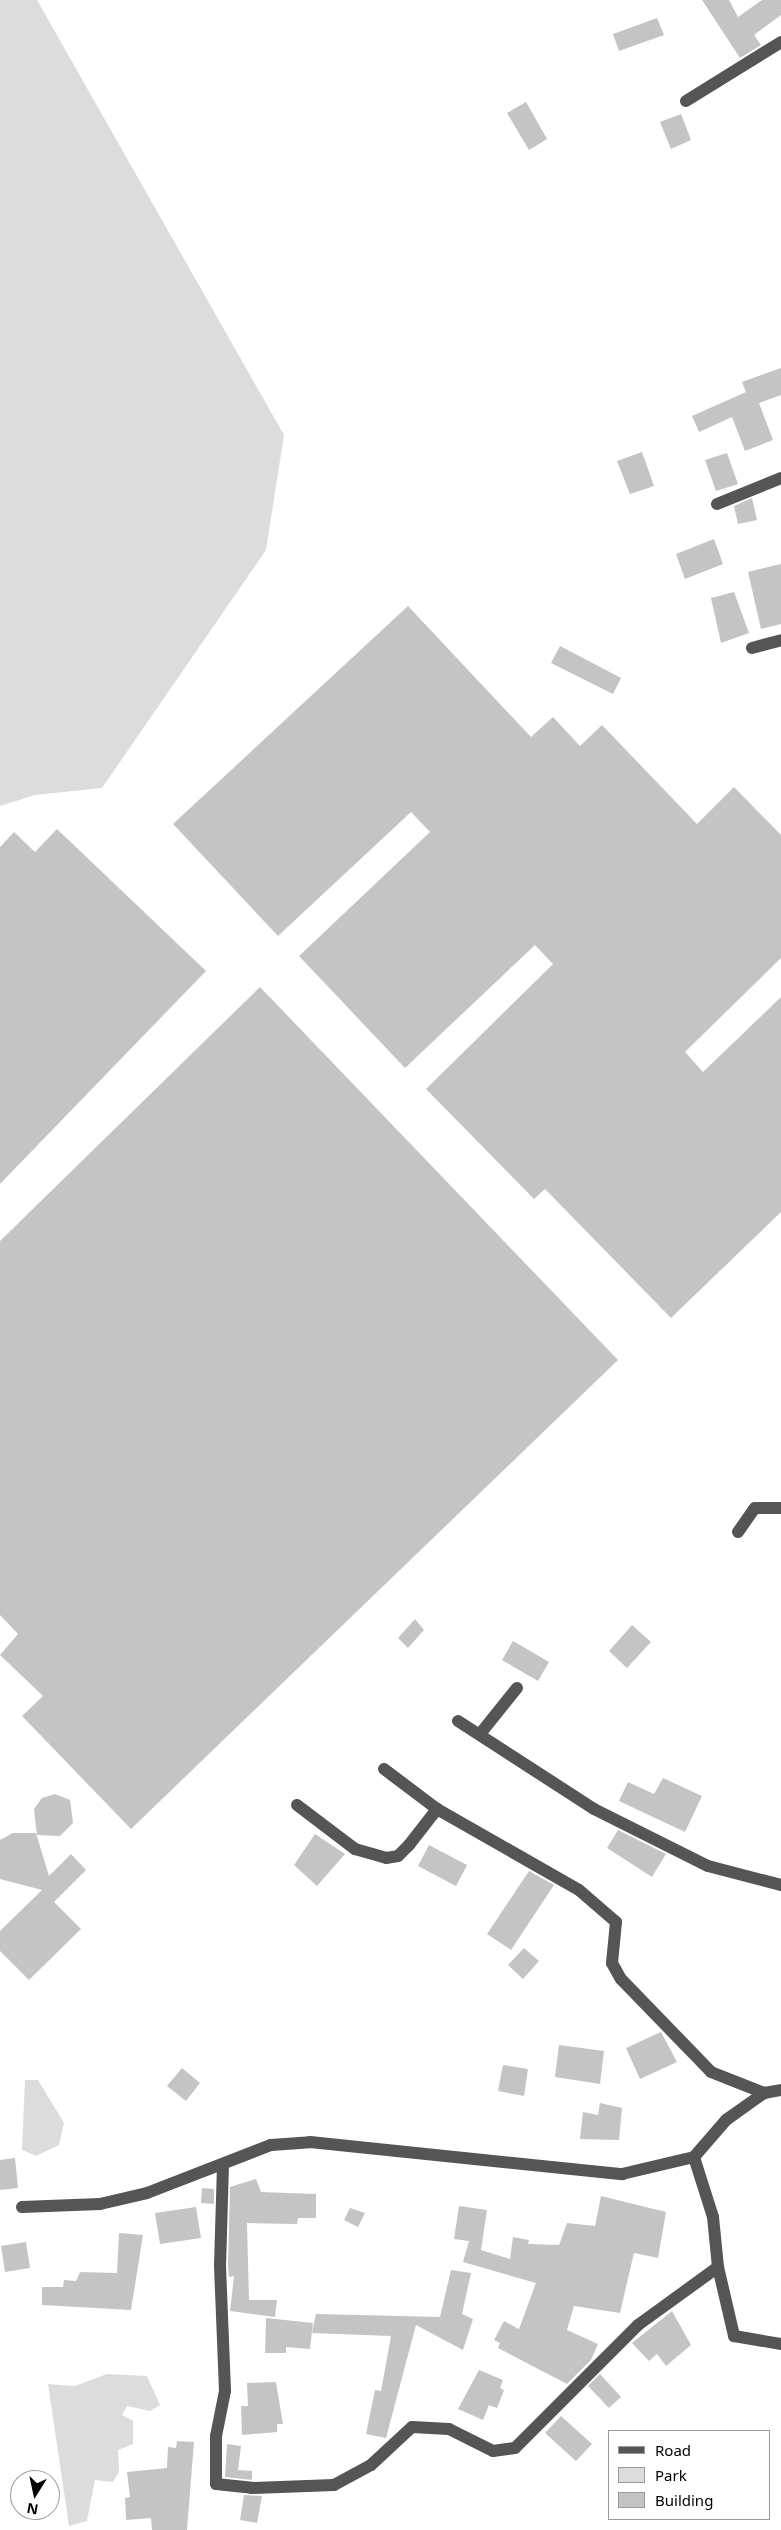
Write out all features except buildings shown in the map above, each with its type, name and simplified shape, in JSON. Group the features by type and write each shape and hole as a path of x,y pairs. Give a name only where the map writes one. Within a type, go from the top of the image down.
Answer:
{"street":[{"path":"686,101 781,42"},
{"path":"717,504 781,478"},
{"path":"752,648 781,640"},
{"path":"738,1532 755,1508 781,1508"},
{"path":"480,1734 517,1688"},
{"path":"458,1721 594,1809 708,1866 781,1885"},
{"path":"384,1769 437,1809 580,1890 612,1914 616,1922 612,1963 621,1979 711,2072 764,2093"},
{"path":"297,1805 354,1849 386,1858 398,1856 409,1846 437,1809"},
{"path":"22,2207 100,2204 180,2184 271,2145 310,2142 500,2160 602,2174 694,2157 726,2120 764,2093 781,2090"},
{"path":"694,2157 713,2217 718,2266 734,2336 781,2344"},
{"path":"223,2166 220,2266 225,2391 216,2436 216,2484 252,2488 334,2485 371,2465 412,2427 430,2425 493,2451 508,2451 565,2402 638,2325 718,2266"}],"green space":[{"path":"0,0 37,0 284,435 266,550 102,788 35,795 0,806"},
{"path":"25,2080 38,2080 64,2123 59,2145 36,2156 22,2150"},
{"path":"107,2374 147,2376 160,2405 150,2411 127,2406 122,2415 133,2421 133,2444 118,2450 119,2472 113,2482 95,2480 87,2521 69,2526 48,2384 75,2386"}]}
